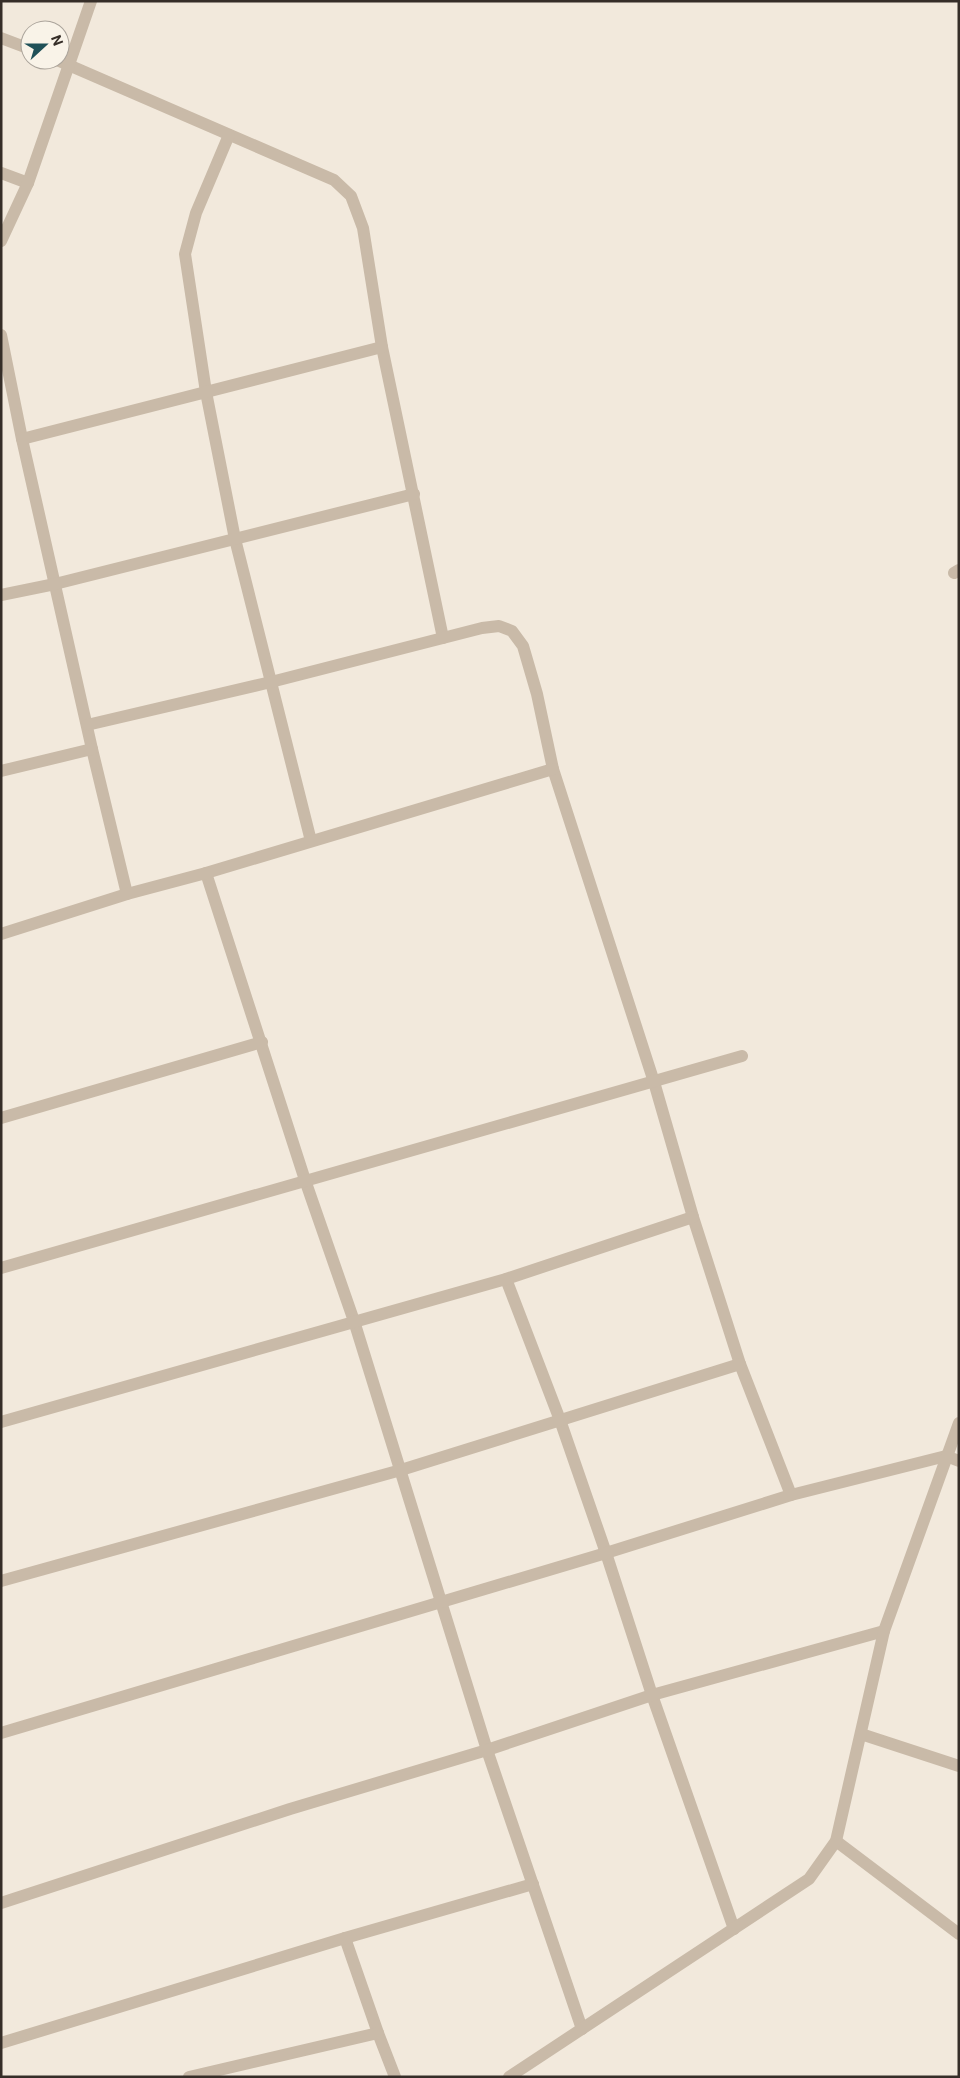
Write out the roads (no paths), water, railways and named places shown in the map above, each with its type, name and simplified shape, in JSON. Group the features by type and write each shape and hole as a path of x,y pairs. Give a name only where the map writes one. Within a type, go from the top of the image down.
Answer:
{"street":[{"path":"70,62 91,1"},
{"path":"1,38 20,45"},
{"path":"70,65 334,180 351,196 363,228 382,347 443,638"},
{"path":"1,241 28,183 67,70"},
{"path":"230,135 196,213 185,254 206,392 235,539 311,841"},
{"path":"1,173 28,183"},
{"path":"1,335 3,358 92,749 128,894"},
{"path":"22,439 382,347"},
{"path":"1,595 55,584 414,494"},
{"path":"87,725 271,682 443,638 498,626 512,631 524,646 537,694 553,769 654,1082 693,1218 740,1364 790,1495"},
{"path":"1,771 92,749"},
{"path":"1,934 128,894 206,873 553,769"},
{"path":"206,873 305,1180 354,1321 487,1750 582,2029"},
{"path":"1,1118 262,1042"},
{"path":"1,1268 742,1056"},
{"path":"1,1422 506,1279 693,1218"},
{"path":"506,1279 560,1420 652,1695 734,1929"},
{"path":"1,1581 401,1470 740,1364"},
{"path":"509,2077 809,1879 836,1841 884,1631 959,1423"},
{"path":"1,1733 606,1553 790,1495 946,1456 959,1461"},
{"path":"1,1902 290,1809 487,1750 652,1695 884,1631"},
{"path":"861,1734 959,1766"},
{"path":"836,1841 959,1934"},
{"path":"1,2044 345,1938 533,1884"},
{"path":"345,1938 395,2077"},
{"path":"189,2077 378,2033"}]}
